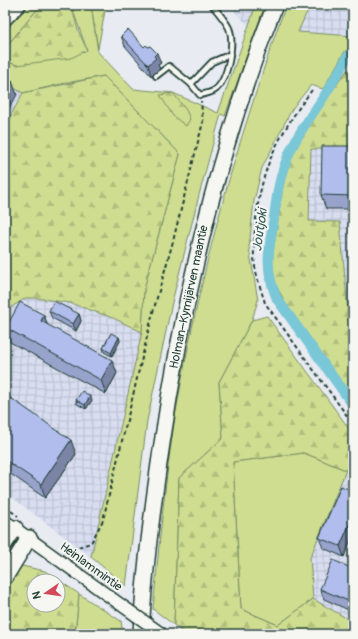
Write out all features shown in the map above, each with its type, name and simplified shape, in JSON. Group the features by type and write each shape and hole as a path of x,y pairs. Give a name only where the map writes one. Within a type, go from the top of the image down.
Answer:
{"highway":[{"name":"Holman–Kymijärven maantie","path":"141,634 143,598 156,482 178,342 209,206 228,138 275,5"},
{"path":"5,544 10,525"},
{"path":"5,577 29,538"},
{"name":"Holman–Kymijärven maantie","path":"136,634 143,598"}],"street":[{"path":"5,20 20,5"},
{"name":"Heinlammintie","path":"10,525 162,634"}],"lane":[{"path":"156,76 169,66 191,84 200,95 216,89 223,79 231,54 232,39 229,28 212,5"},
{"path":"191,84 212,62 231,54"}],"path":[{"path":"312,90 296,111 280,138 265,174 258,204 254,251 258,282 265,303 353,424"},
{"path":"65,551 91,544 103,520 153,312 172,245 203,122 200,95"},
{"path":"174,631 178,634"}],"shaded area":[{"path":"228,5 256,5 249,26"},
{"path":"310,5 353,5 353,36 298,32"},
{"path":"5,83 23,93 5,126"},
{"path":"311,149 353,149 353,368 340,222 309,221"},
{"path":"26,298 70,303 113,318 142,332 91,557 5,492 5,311"},
{"path":"346,470 353,473 353,622 313,599 310,558"}],"green space":[{"path":"29,5 41,5 5,48 5,31"},
{"path":"41,5 71,5 78,30 87,50 71,58 17,65 5,61 5,48"},
{"path":"71,5 91,5 98,52 133,89 173,93 218,113 256,5 265,5 225,116 221,114 173,298 147,421 126,586 91,557 142,332 144,289 180,154 104,76 23,93 5,83 5,61 17,65 87,50"},
{"path":"91,5 106,5 98,49"},
{"path":"286,5 310,5 298,32 353,36 353,49 345,51 323,89 311,85 292,109 262,168 254,201 249,248 258,300 252,320 219,382 223,438 179,478 174,625 153,609 168,465 182,378 198,300 217,222 263,69"},
{"path":"347,70 353,71 353,149 311,149 309,221 340,222 353,368 353,398 284,301 275,282 273,273 274,247 282,195 289,164 308,127"},
{"path":"104,76 180,154 144,289 142,332 113,318 70,303 26,298 5,311 5,126 23,93"},
{"path":"173,93 186,110 190,119 186,126 173,116 160,95"},
{"path":"267,316 353,434 353,473 304,453 233,462 241,609 278,625 313,599 353,622 353,634 185,634 174,625 179,478 223,438 219,382 252,320"},
{"path":"304,453 346,470 310,558 313,599 278,625 241,609 233,462"},
{"path":"22,566 48,573 26,573 26,613 66,613 66,585 79,594 75,634 5,634 6,597 11,581"},
{"path":"79,594 121,621 123,634 75,634"}],"building":[{"path":"128,29 144,47 146,45 148,47 150,46 157,53 154,56 156,58 148,65 121,36"},
{"path":"5,77 12,81 5,92"},
{"path":"322,146 353,146 353,196 321,195"},
{"path":"350,224 353,224 353,255"},
{"path":"54,301 79,314 73,324 49,311"},
{"path":"20,302 44,315 41,321 112,360 101,380 6,328"},
{"path":"111,333 119,337 111,353 103,348"},
{"path":"82,391 90,396 85,405 76,400"},
{"path":"5,394 71,440 41,484 5,460"},
{"path":"341,486 353,491 353,516 340,546 319,538"},
{"path":"333,560 353,569 353,603 320,589"}],"waterway":[{"name":"Joutjoki","path":"353,54 348,56 325,95 300,132 287,158 278,188 269,253 269,270 277,299 353,405"}]}
